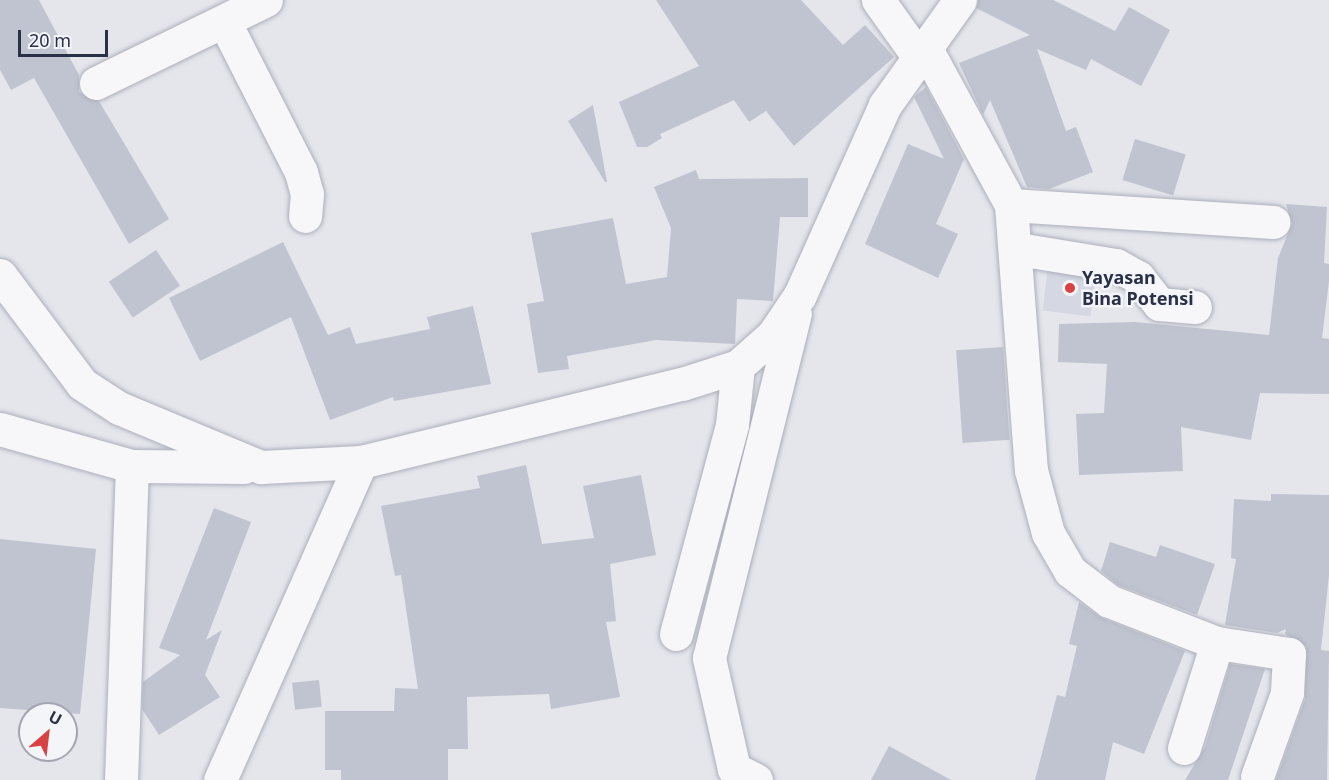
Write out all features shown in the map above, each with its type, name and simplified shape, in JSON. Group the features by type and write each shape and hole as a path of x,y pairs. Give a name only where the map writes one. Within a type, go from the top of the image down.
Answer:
{"street":[{"path":"96,83 225,23 266,0"},
{"path":"878,0 922,51 1011,205 1018,249 1032,470 1048,533 1084,586 1217,643 1290,656 1287,693 1257,777"},
{"path":"0,429 132,466 261,466 361,462 738,366 773,335 800,295 885,105 960,0"},
{"path":"225,23 301,172 307,194 305,216"},
{"path":"1011,205 1273,222"},
{"path":"1018,249 1108,262 1138,277 1159,304 1195,307"},
{"path":"0,276 82,384 119,408 261,466"},
{"path":"740,776 710,658 800,295"},
{"path":"676,634 732,425 738,366"},
{"path":"220,780 361,462"},
{"path":"121,780 132,466"},
{"path":"1184,748 1217,643"}],"shaded area":[{"name":"Yayasan Bina Potensi","path":"1049,259 1097,265 1090,316 1043,311"}],"building":[{"path":"0,0 39,0 79,75 79,92 99,101 169,219 129,244 34,78 11,90 0,70"},
{"path":"656,0 801,0 843,45 865,25 894,57 794,146 766,111 749,122 734,100 660,134 662,138 647,147 637,147 619,102 699,66"},
{"path":"978,0 1053,0 1115,31 1129,7 1170,30 1141,86 1091,59 1086,70 1037,49 1066,131 1076,127 1093,172 1049,189 1027,187 990,100 983,115 959,63 1030,35 976,8"},
{"path":"926,87 964,159 936,224 958,234 938,278 865,244 908,144 944,159 914,97"},
{"path":"593,105 607,182 568,121"},
{"path":"1135,139 1186,154 1173,196 1122,180"},
{"path":"696,170 699,179 808,178 808,217 780,217 773,301 737,299 735,344 656,340 567,356 569,369 538,373 527,304 544,301 531,233 613,218 626,284 667,277 671,228 654,187"},
{"path":"1286,204 1327,207 1324,263 1329,264 1329,281 1322,338 1329,339 1329,394 1260,393 1251,440 1181,427 1183,471 1079,475 1076,414 1104,413 1107,364 1058,362 1059,324 1135,322 1269,335 1278,258 1292,224"},
{"path":"283,242 328,335 350,327 356,344 430,329 427,317 473,306 491,384 394,401 393,397 330,420 291,317 200,361 169,298"},
{"path":"156,250 180,286 133,318 109,282"},
{"path":"1003,347 1009,440 963,443 956,350"},
{"path":"526,465 542,544 594,538 583,486 641,475 656,555 610,564 616,621 606,622 620,697 551,709 549,694 467,697 468,749 448,749 448,780 341,780 341,770 325,770 325,711 394,711 395,688 418,689 401,575 395,576 381,506 480,488 477,476"},
{"path":"1271,494 1329,495 1329,575 1321,650 1329,651 1327,780 1276,780 1305,699 1306,646 1285,634 1286,629 1277,633 1225,625 1236,559 1231,558 1234,499 1271,501"},
{"path":"214,508 251,522 206,640 222,630 205,675 220,697 159,735 142,709 143,682 180,655 159,648"},
{"path":"0,539 96,549 80,714 78,714 78,702 18,702 18,709 0,708"},
{"path":"1110,542 1156,557 1160,545 1215,564 1197,615 1118,585 1101,571"},
{"path":"1079,602 1102,618 1185,651 1144,754 1113,742 1105,780 1035,780 1057,695 1065,697 1077,646 1069,644"},
{"path":"1230,664 1265,669 1228,780 1185,780 1205,747"},
{"path":"319,680 322,707 295,710 292,683"},
{"path":"889,746 951,780 871,780"}],"place":[{"name":"Yayasan Bina Potensi","path":"1070,288"}]}
